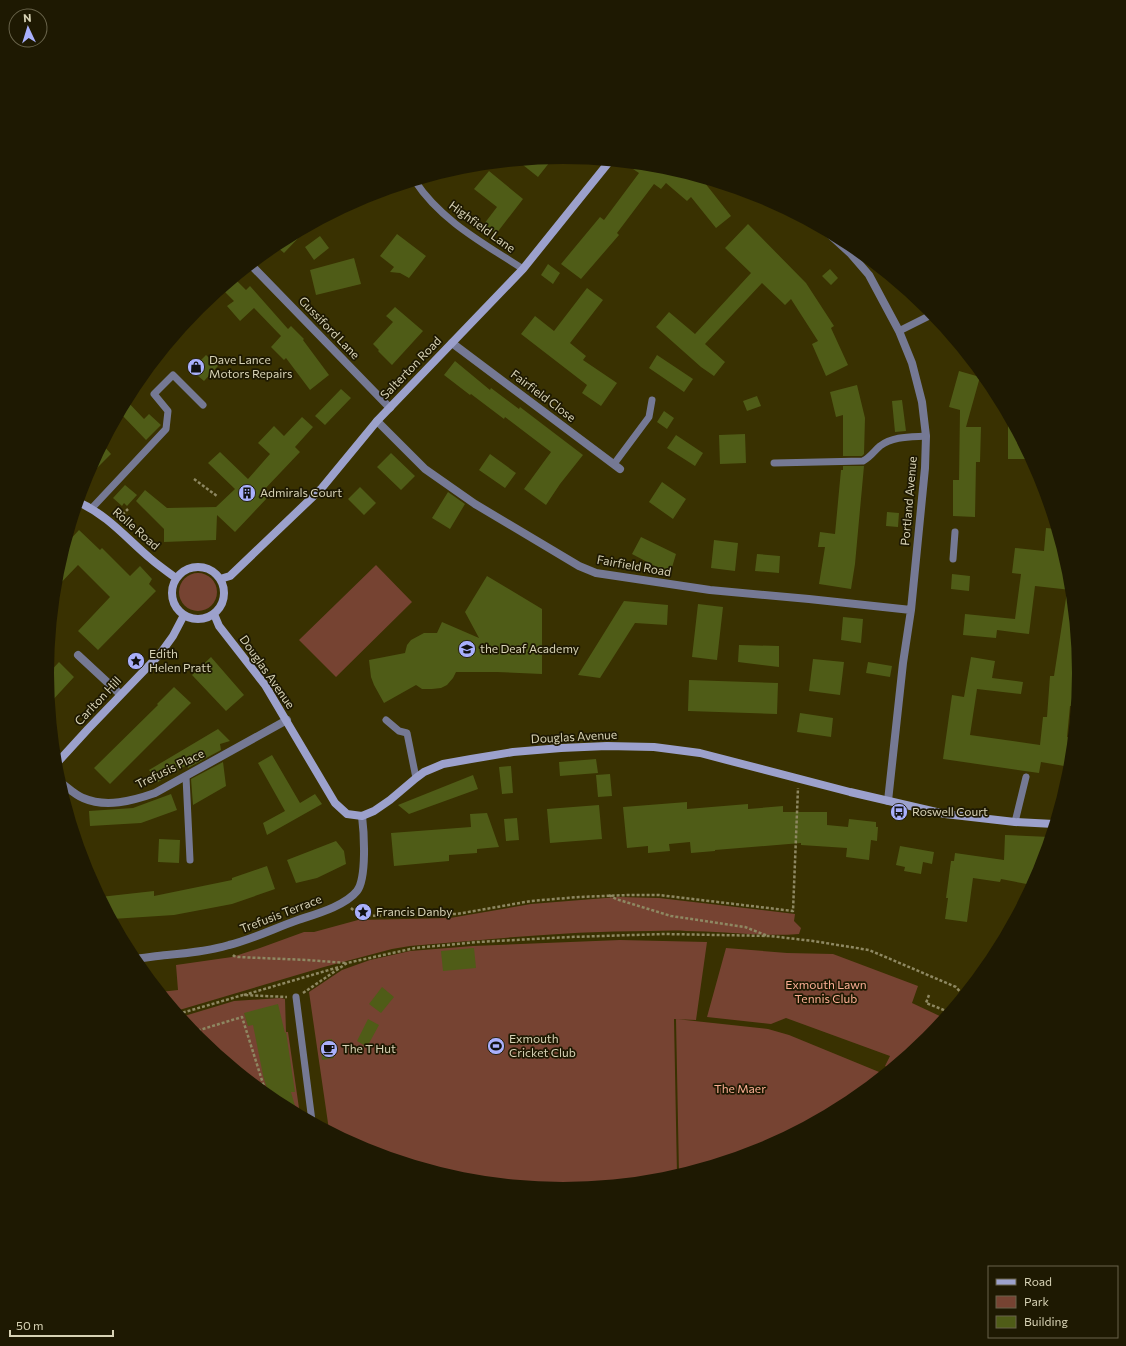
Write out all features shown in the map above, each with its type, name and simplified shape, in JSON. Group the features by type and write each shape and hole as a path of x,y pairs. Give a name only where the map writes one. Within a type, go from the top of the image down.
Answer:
{"street":[{"name":"Salterton Road","path":"220,579 230,576 321,489 377,421 523,269 606,166"},
{"name":"Portland Avenue","path":"845,250 869,275 899,331 912,363 922,402 926,436 925,468 888,801"},
{"name":"Gussiford Lane","path":"254,268 390,408"},
{"name":"Fairfield Close","path":"452,343 617,466"},
{"name":"Fairfield Road","path":"377,421 425,470 475,504 579,566 596,573 710,590 910,610"},
{"name":"Rolle Road","path":"83,504 92,508 113,524 152,560 176,578"},
{"path":"194,567 204,567 214,572 220,579 224,592 222,604 214,614 204,618 194,619 184,615 176,608 172,598 172,588 176,578 184,571 194,567"},
{"name":"Douglas Avenue","path":"214,614 219,626 264,685 287,720 335,803 347,814 362,816 374,811 424,772 444,764 499,755 561,748 607,746 654,747 700,753 945,814 1016,822 1049,824"},
{"name":"Carlton Hill","path":"61,758 120,694 160,654 173,636 184,615"},
{"path":"78,655 120,694"},
{"name":"Trefusis Place","path":"67,787 82,798 98,802 117,802 136,799 155,793 186,777 287,720"},
{"name":"Trefusis Terrace","path":"141,957 191,952 230,945 322,912 343,902 358,889 362,876 364,834 362,816"}],"lane":[{"name":"Highfield Lane","path":"418,185 446,218 523,269"},
{"path":"899,331 927,317"},
{"path":"92,508 166,429 168,411 154,394 173,375 204,405"},
{"path":"617,466 649,417 652,400"},
{"path":"774,463 859,461 866,459 880,446 892,440 926,436"},
{"path":"954,559 955,532"},
{"path":"386,720 399,731 407,733 416,778"},
{"path":"186,777 190,860"},
{"path":"1016,822 1026,777"},
{"path":"296,998 311,1116"}],"path":[{"path":"194,479 216,496"},
{"path":"343,902 360,916 449,914 531,901 608,895 659,895 793,911 799,777"},
{"path":"608,895 616,899 671,916 745,927 770,936"},
{"path":"230,945 234,956 238,957 347,963 415,948 486,942 665,934 770,936 869,950 956,987 960,992"},
{"path":"242,996 296,998 347,963"},
{"path":"183,1012 342,966"},
{"path":"929,995 926,1003 945,1010"},
{"path":"200,1030 242,1017 263,1084"}],"green space":[{"path":"376,565 412,602 336,677 299,640"},
{"path":"194,573 202,573 209,576 214,581 217,592 214,603 209,608 202,611 194,611 187,608 182,603 179,596 179,588 182,581 187,576"},
{"path":"618,897 659,898 795,914 794,921 801,928 799,934 785,935 677,931 620,931 530,936 410,946 392,949 324,967 181,1010 166,991 178,990 176,965 232,957 304,932 314,932 358,920 450,918 531,904"},
{"name":"Exmouth Cricket Club","path":"620,940 707,942 696,1020 674,1019 677,1169 629,1178 596,1181 530,1181 497,1178 431,1165 399,1155 328,1125 309,992 342,970 370,960 410,951 473,946"},
{"name":"Exmouth Lawn Tennis Club","path":"726,948 787,953 833,954 918,986 912,1003 939,1016 899,1056 886,1067 890,1056 786,1018 771,1024 707,1017"},
{"path":"285,999 286,1032 288,1032 299,1108 253,1077 227,1056 186,1015 234,1001"},
{"name":"The Maer","path":"676,1019 768,1029 789,1035 879,1072 846,1096 788,1130 727,1155 679,1168"}],"building":[{"path":"548,164 538,177 524,166"},
{"path":"632,169 706,184 731,216 716,228 691,197 687,201 666,183 661,189 654,184 617,233 619,235 581,279 561,264 600,217 604,220 639,173"},
{"path":"489,171 523,199 496,234 484,224 497,207 474,189"},
{"path":"748,224 806,283 834,326 831,328 848,365 826,376 812,344 818,341 791,299 785,305 762,283 705,344 725,362 714,376 701,367 656,327 669,312 695,334 751,273 725,248"},
{"path":"397,234 426,256 409,278 400,273 390,272 394,267 380,256"},
{"path":"320,236 329,248 314,260 305,247"},
{"path":"297,240 284,253 280,250"},
{"path":"354,258 361,284 316,295 310,270"},
{"path":"548,264 560,273 553,284 541,275"},
{"path":"830,269 838,278 831,285 822,276"},
{"path":"238,282 246,290 250,286 288,329 291,326 304,339 303,340 329,375 310,390 286,358 284,360 271,347 281,336 254,308 240,321 227,306 234,301 225,292 227,290"},
{"path":"587,288 603,300 570,343 586,356 583,360 617,383 601,406 582,393 587,385 521,334 535,316 554,331"},
{"path":"395,307 423,331 392,365 373,344 393,322 386,316"},
{"path":"206,355 218,366 204,381 191,370"},
{"path":"657,355 693,379 684,392 649,368"},
{"path":"455,361 490,390 491,388 519,409 520,407 583,455 560,484 546,505 524,489 551,452 505,417 504,419 444,375"},
{"path":"959,371 976,376 979,380 966,427 981,427 980,462 976,462 975,517 953,516 953,480 959,480 960,410 949,407"},
{"path":"857,385 865,418 864,454 862,456 843,456 843,415 836,417 830,392"},
{"path":"341,389 351,398 325,425 315,416"},
{"path":"757,396 761,406 747,411 743,401"},
{"path":"902,400 906,431 895,432 892,401"},
{"path":"131,405 144,419 149,414 161,425 146,440 123,416"},
{"path":"664,411 674,418 667,429 657,422"},
{"name":"Admirals Court","path":"302,417 313,427 295,447 300,452 262,492 268,497 235,532 217,515 216,540 164,542 164,529 136,501 145,490 167,508 216,507 235,489 208,463 220,452 248,479 270,454 258,443 274,426 284,436"},
{"path":"1008,426 1025,459 1008,459"},
{"path":"745,434 746,463 720,464 719,435"},
{"path":"676,435 703,453 695,466 667,448"},
{"path":"106,448 111,454 98,467"},
{"path":"391,453 415,476 401,490 377,467"},
{"path":"490,454 516,473 505,488 479,470"},
{"path":"843,466 864,466 855,564 851,589 819,584 825,547 818,547 820,532 835,534 841,470 843,470"},
{"path":"662,482 686,499 673,519 649,502"},
{"path":"125,485 137,495 127,506 124,503 122,506 113,498"},
{"path":"360,487 376,503 364,515 348,499"},
{"path":"448,492 465,504 450,529 432,518"},
{"path":"887,512 899,513 898,527 886,526"},
{"path":"1046,528 1051,529 1065,589 1035,586 1029,634 997,630 996,638 963,635 965,614 1015,619 1021,574 1012,573 1015,548 1044,551"},
{"path":"79,530 100,550 102,548 130,576 140,566 152,579 149,584 156,591 98,650 78,631 110,597 78,565 63,581 72,537"},
{"path":"641,537 676,554 670,574 632,554"},
{"path":"714,540 738,543 735,571 711,568"},
{"path":"757,554 780,556 779,573 755,571"},
{"path":"952,574 970,576 969,591 951,589"},
{"path":"487,576 542,609 542,674 456,672 447,685 441,688 422,689 416,685 384,703 371,677 369,660 405,653 407,645 411,640 424,633 437,633 442,622 479,638 465,612"},
{"path":"1066,597 1071,640 1072,673 1068,739 1063,766 1041,762 1039,773 943,759 952,695 964,697 971,657 995,661 992,678 1023,682 1021,694 977,689 970,735 1040,745 1043,717 1047,717 1050,676 1054,676"},
{"path":"624,601 668,605 667,625 635,623 600,678 578,675"},
{"path":"698,604 723,607 717,660 692,657"},
{"path":"843,617 863,619 861,643 841,640"},
{"path":"739,645 779,646 779,667 738,662"},
{"path":"211,657 244,695 226,711 192,675"},
{"path":"813,659 844,662 840,695 809,691"},
{"path":"59,662 74,677 55,698 54,673 54,667"},
{"path":"868,662 892,666 890,677 866,673"},
{"path":"689,680 778,683 777,714 688,711"},
{"path":"174,687 191,703 110,784 94,768 158,705 157,704"},
{"path":"800,713 833,718 831,737 797,732"},
{"path":"218,729 230,741 220,744 221,750 188,768 187,765 158,782 149,770"},
{"path":"272,755 300,803 315,794 322,804 267,835 263,823 285,811 258,763"},
{"path":"596,759 598,773 560,776 559,762"},
{"path":"223,762 226,786 193,805 191,779"},
{"path":"511,766 513,793 502,794 499,767"},
{"path":"610,774 612,796 598,797 596,775"},
{"path":"473,775 478,789 409,814 398,805"},
{"path":"171,794 177,810 141,823 90,826 89,811 133,808"},
{"path":"687,802 687,809 748,804 748,809 783,806 783,812 827,812 827,825 848,827 849,819 876,822 876,827 878,827 877,841 871,840 869,860 846,857 847,848 801,845 801,843 691,853 690,842 669,844 670,851 648,853 648,846 627,848 623,807"},
{"path":"599,805 602,839 550,843 547,809"},
{"path":"487,813 499,847 477,849 477,853 449,855 449,861 394,866 391,833 471,827 470,814"},
{"path":"517,818 519,840 506,841 504,819"},
{"path":"1005,835 1045,837 1026,884 1001,879 1000,882 973,878 967,922 945,919 951,861 954,861 955,853 1004,860"},
{"path":"159,839 180,840 179,863 158,862"},
{"path":"336,841 344,851 346,864 317,878 296,883 287,860"},
{"path":"900,846 934,852 932,864 923,862 921,874 904,871 905,867 896,865"},
{"path":"267,866 275,889 232,904 174,915 117,919 105,896 154,891 154,896 232,880 232,878"},
{"path":"474,948 476,968 443,971 441,951"},
{"path":"382,987 394,997 381,1013 369,1004"},
{"path":"278,1004 285,1033 286,1032 295,1092 291,1092 295,1106 266,1086 253,1025 248,1026 244,1013"},
{"path":"368,1019 379,1025 367,1047 357,1041"},
{"path":"332,1039 334,1058 322,1060 320,1041"}],"place":[{"name":"Dave Lance Motors Repairs","path":"196,367"},
{"name":"Admirals Court","path":"247,493"},
{"name":"the Deaf Academy","path":"467,649"},
{"name":"Edith Helen Pratt","path":"136,661"},
{"name":"Roswell Court","path":"899,812"},
{"name":"Francis Danby","path":"363,912"},
{"name":"Exmouth Cricket Club","path":"496,1046"},
{"name":"The T Hut","path":"329,1049"}]}
